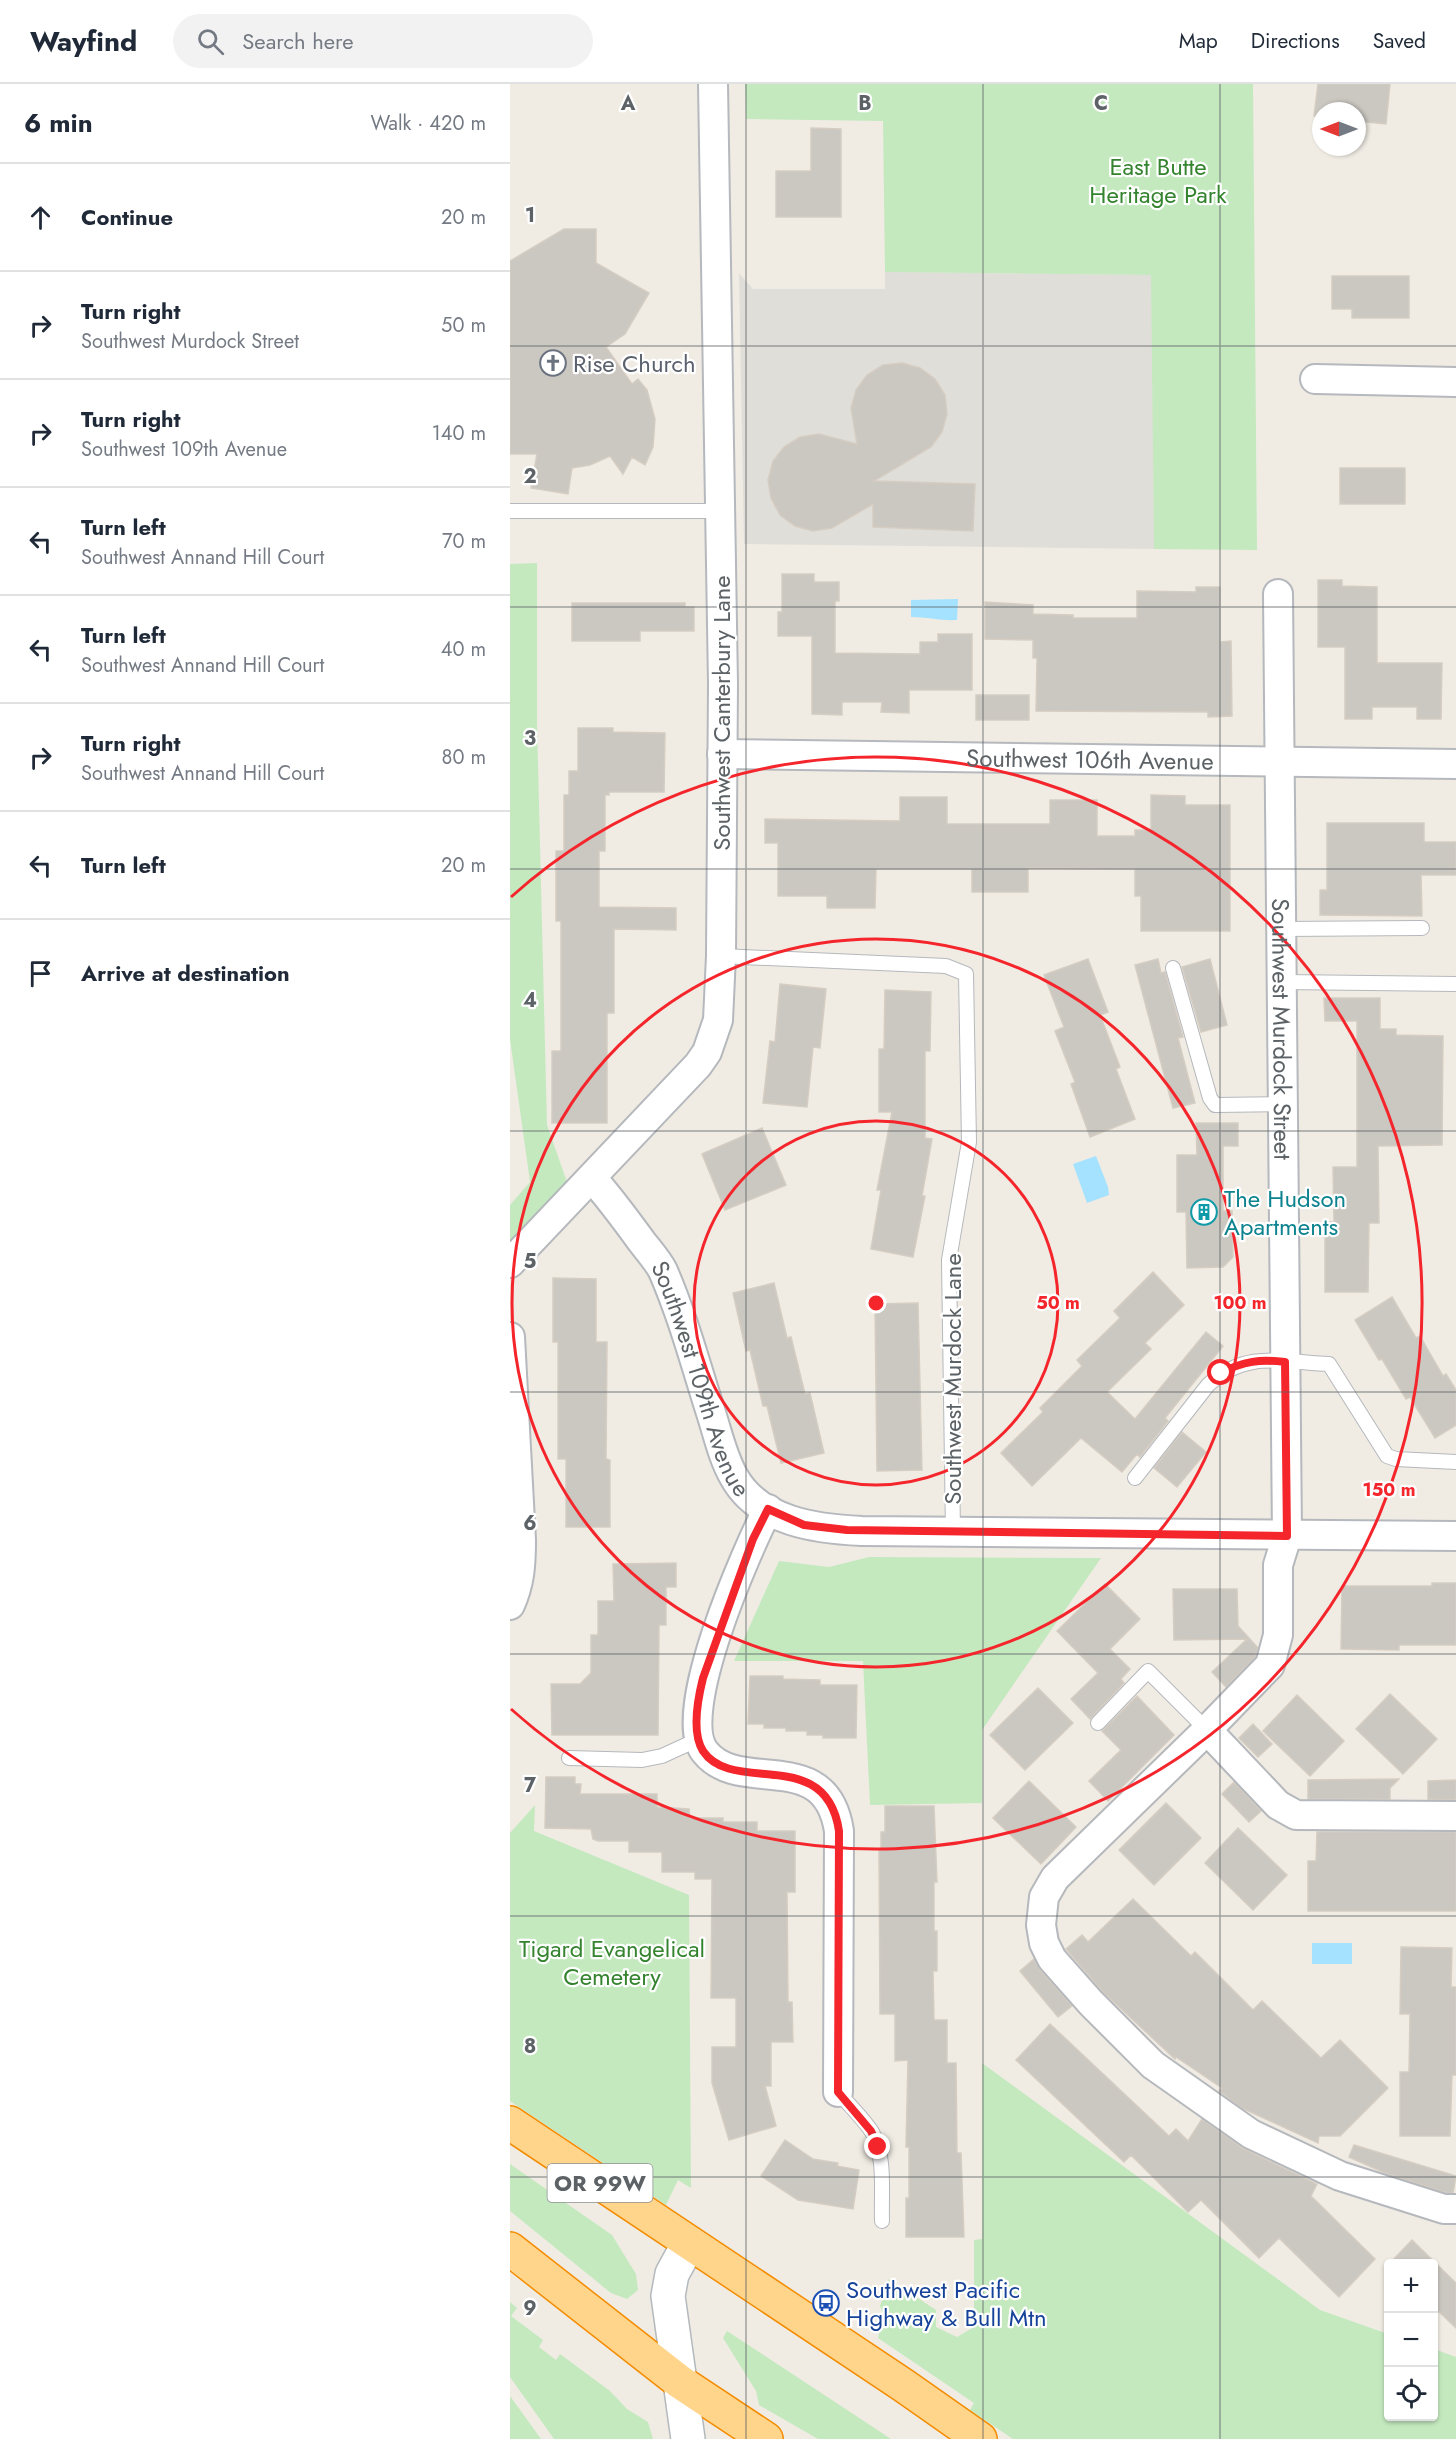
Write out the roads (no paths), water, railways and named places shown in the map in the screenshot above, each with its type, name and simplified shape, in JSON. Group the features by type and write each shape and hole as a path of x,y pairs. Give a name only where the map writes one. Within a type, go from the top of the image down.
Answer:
{"highway":[{"name":"OR 99W","path":"510,2123 903,2385 980,2439"},
{"path":"510,2249 681,2382 766,2439"}],"main road":[{"path":"688,2439 668,2296 672,2274 689,2243"}],"street":[{"name":"Southwest Canterbury Lane","path":"510,1263 680,1087 707,1052 718,1020 721,956 722,754 713,84"},
{"path":"1315,379 1456,382"},
{"name":"Southwest Murdock Street","path":"1278,594 1287,1536 1278,1565 1278,1635 1270,1665 1207,1730 1055,1878 1044,1897 1041,1925 1044,1943 1052,1959 1091,2003 1153,2065 1251,2134 1340,2176 1444,2210 1456,2209"},
{"name":"Southwest 106th Avenue","path":"722,754 1456,764"},
{"name":"Southwest 109th Avenue","path":"592,1178 613,1202 662,1268 722,1450 734,1479 750,1496 768,1509 804,1525 824,1529 953,1533 1456,1536"},
{"path":"510,1337 521,1540 521,1571 517,1590 510,1605"},
{"path":"768,1509 753,1539 708,1658 699,1696 699,1739 703,1750 712,1760 725,1767 801,1781 825,1796 833,1809 839,1831 838,2092"},
{"path":"1207,1730 1278,1805 1296,1815 1456,1816"}],"lane":[{"path":"510,511 720,511"},
{"path":"1282,929 1422,928"},
{"name":"Southwest Murdock Lane","path":"721,956 946,966 966,974 969,1142 949,1260 953,1533"},
{"path":"1173,968 1210,1098 1215,1105 1283,1104"},
{"path":"1282,982 1456,984"},
{"path":"1135,1478 1208,1385 1221,1373 1247,1362 1263,1360 1329,1364 1387,1456 1396,1459 1456,1462"},
{"path":"1098,1723 1148,1671 1207,1730"},
{"path":"568,1758 642,1760 662,1756 699,1739"},
{"path":"838,2092 871,2131 878,2147 881,2162 882,2221"}],"water":[{"path":"958,599 957,620 911,617 911,600"},
{"path":"1096,1156 1109,1195 1087,1203 1073,1164"},
{"path":"1312,1943 1352,1943 1352,1964 1312,1964"}],"place":[{"name":"Rise Church","path":"553,363"},
{"name":"The Hudson Apartments","path":"1204,1212"},
{"name":"Southwest Pacific Highway & Bull Mtn","path":"826,2303"}],"park label":[{"name":"East Butte Heritage Park","path":"1158,180"},
{"name":"Tigard Evangelical Cemetery","path":"612,1962"}]}
